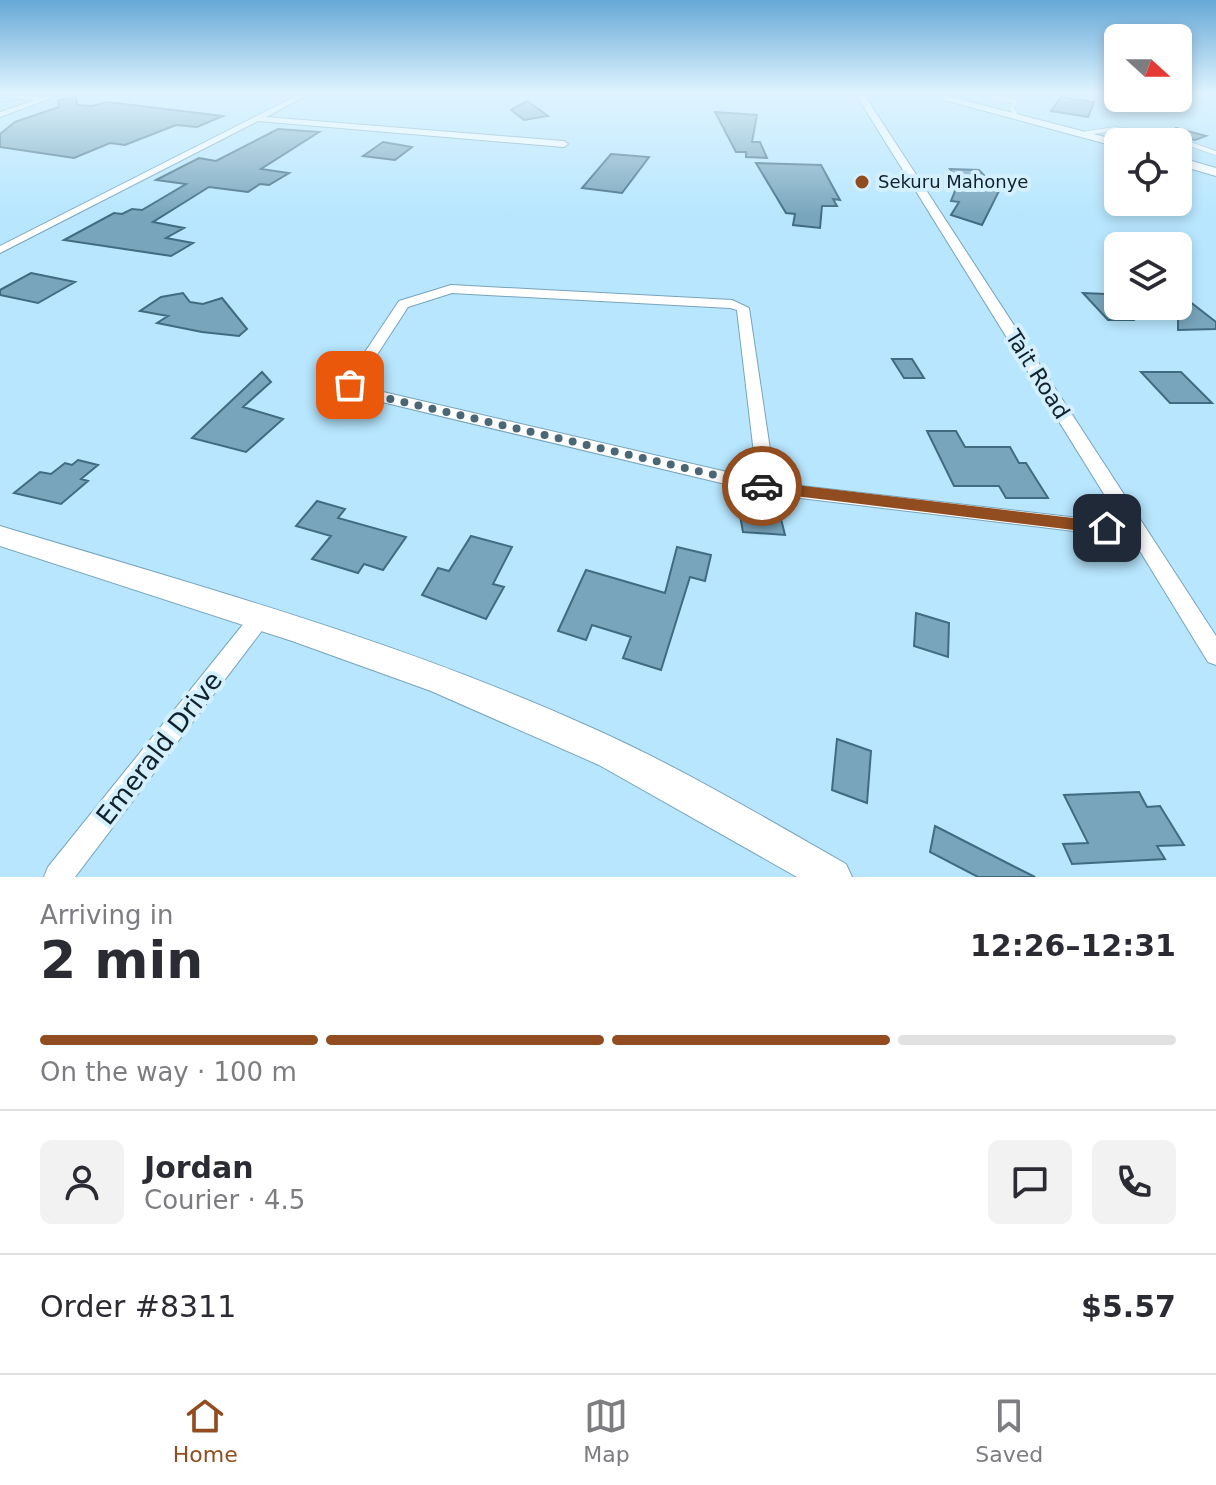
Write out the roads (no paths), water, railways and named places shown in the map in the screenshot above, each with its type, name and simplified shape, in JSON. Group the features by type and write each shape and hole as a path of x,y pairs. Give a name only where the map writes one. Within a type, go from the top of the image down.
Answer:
{"main road":[{"path":"1192,165 1216,172"}],"street":[{"path":"0,250 227,134"},
{"path":"440,134 564,144"},
{"name":"Tait Road","path":"885,134 1216,655"},
{"path":"767,488 743,308 732,304 451,289 403,304 350,385 361,392 767,488 1138,532"},
{"path":"0,536 381,658 577,738 690,794 833,877"},
{"name":"Emerald Drive","path":"58,877 260,618"}],"lane":[{"path":"1192,145 1216,153"}],"place":[{"name":"Sekuru Mahonye","path":"862,182"}]}
